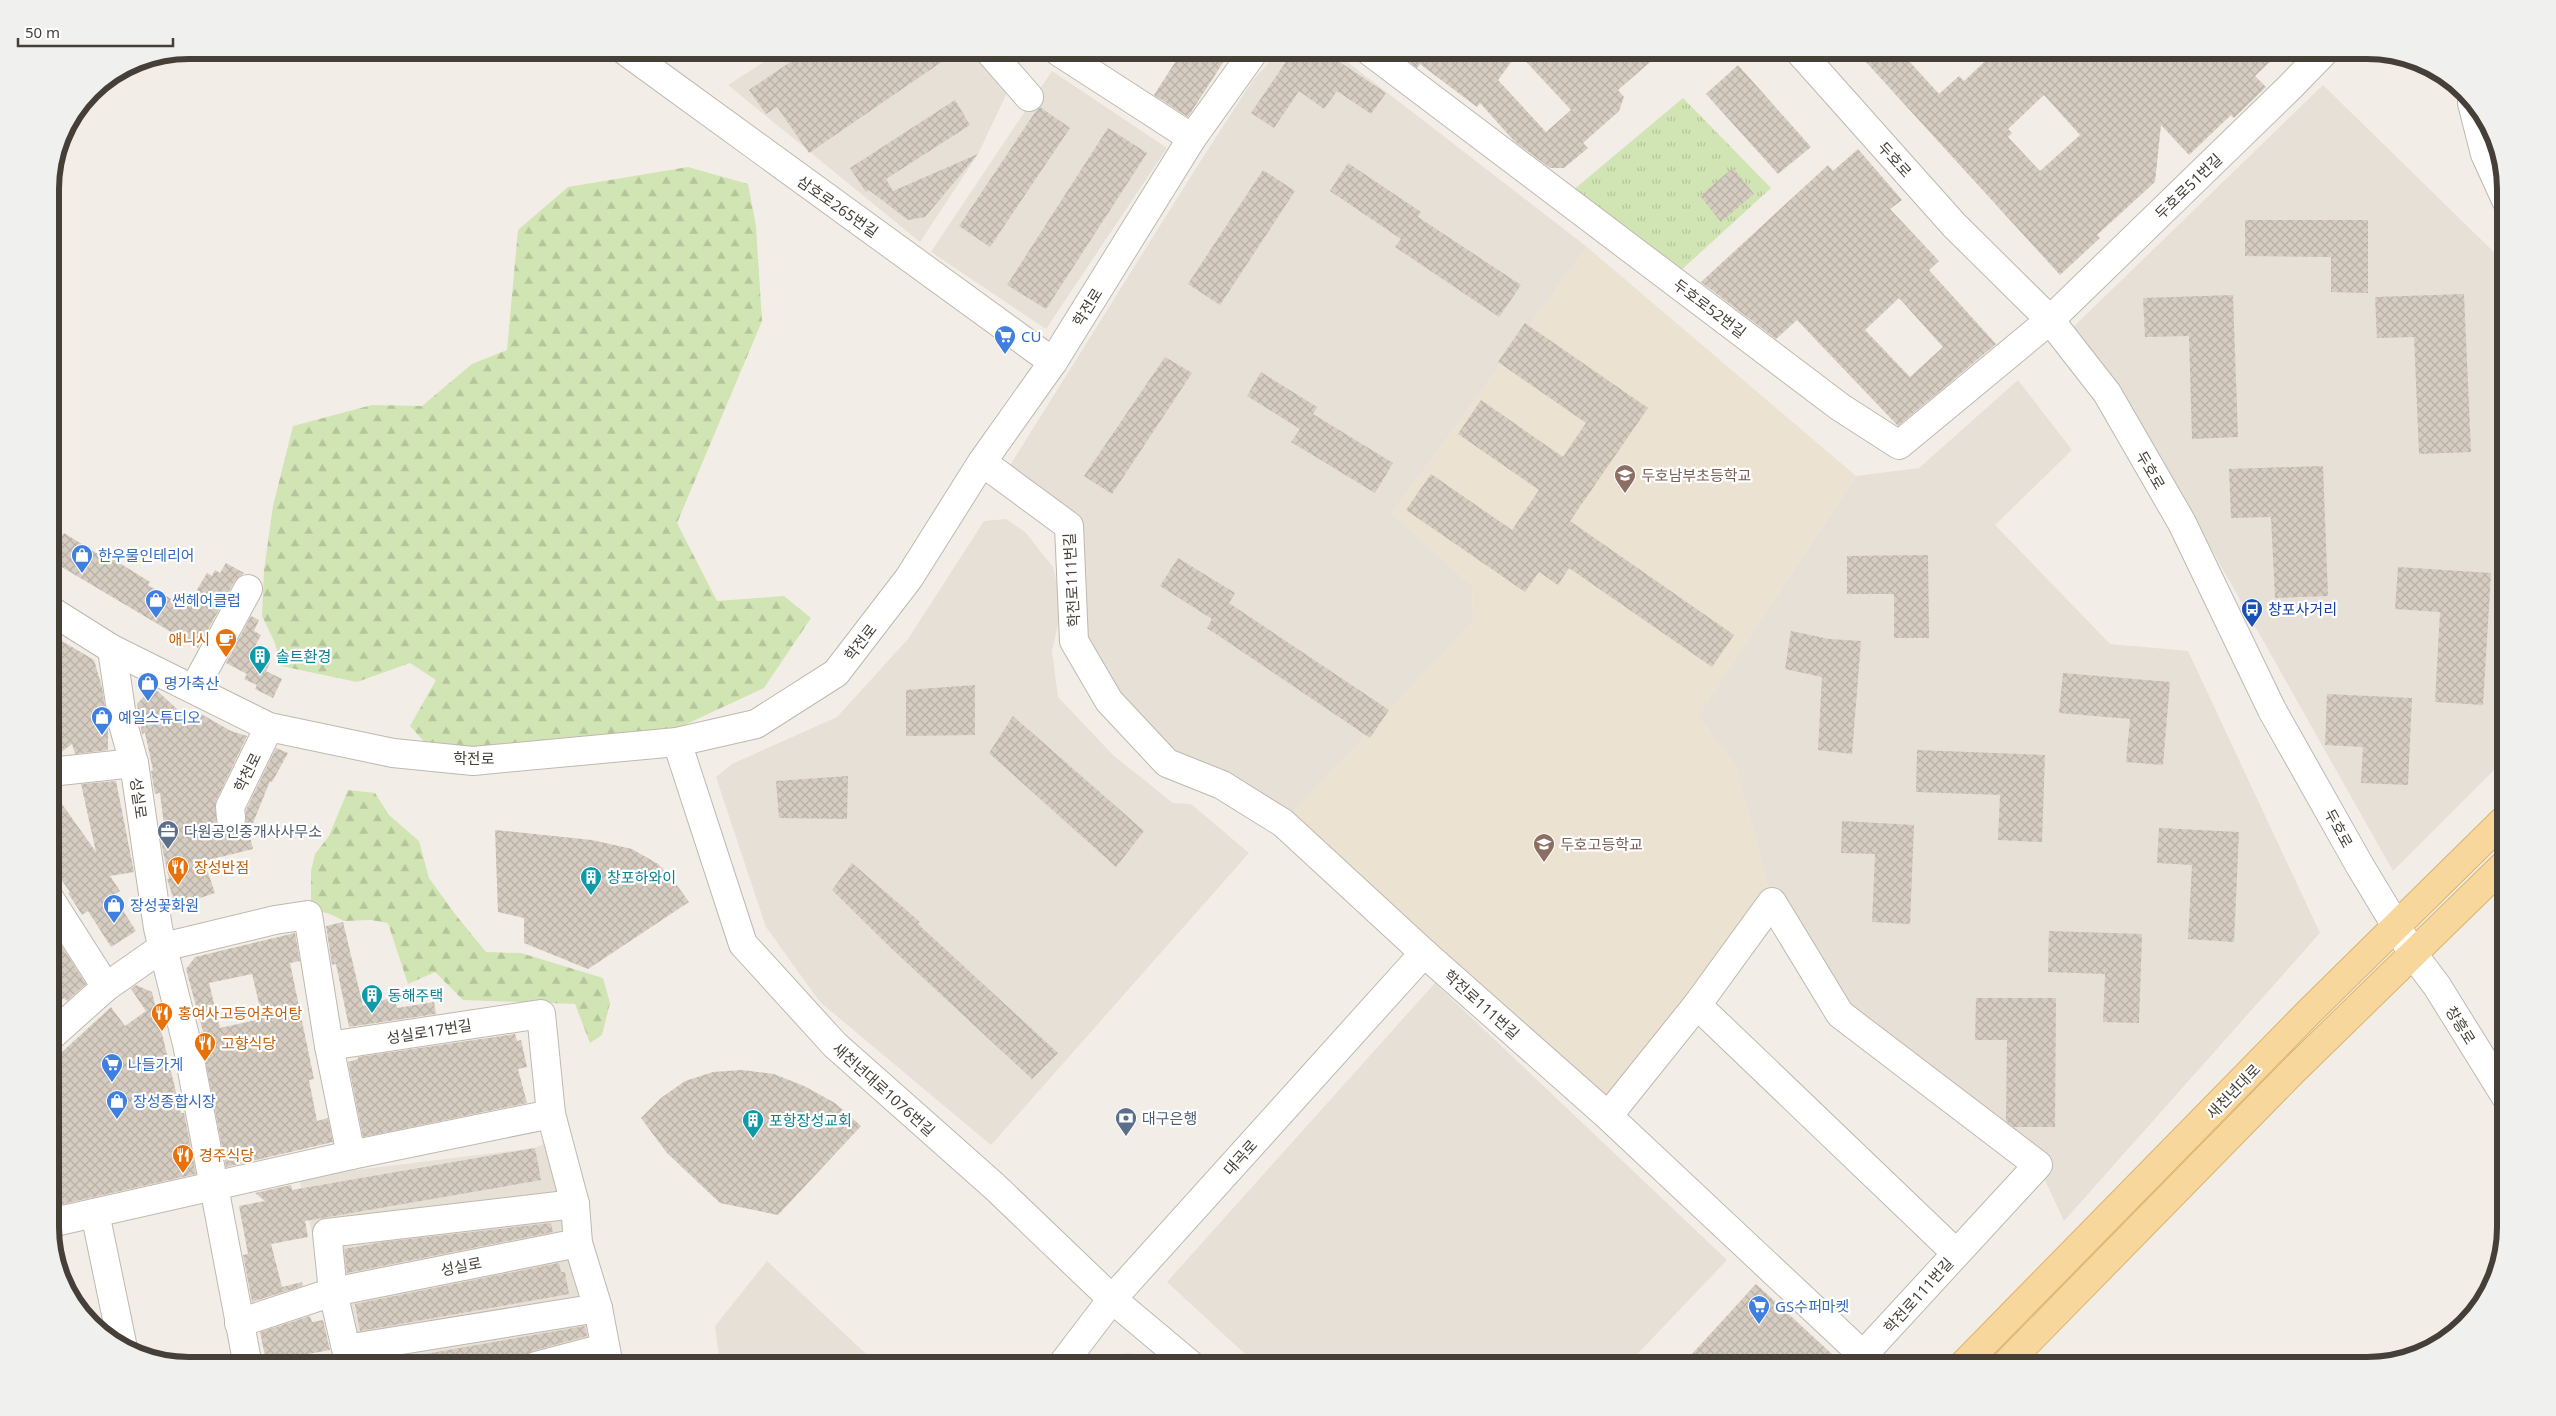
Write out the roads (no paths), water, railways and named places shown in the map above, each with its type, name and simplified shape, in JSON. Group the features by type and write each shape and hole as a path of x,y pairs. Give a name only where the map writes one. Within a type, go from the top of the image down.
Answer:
{"main road":[{"name":"새천년대로","path":"1971,1357 2310,1011 2497,827"},
{"name":"새천년대로","path":"2013,1357 2293,1071 2497,872"},
{"path":"2293,1071 2299,1048 2322,1021 2320,1013 2310,1011"}],"street":[{"name":"삼호로265번길","path":"636,59 1053,362"},
{"path":"996,59 1029,97"},
{"path":"1070,59 1192,138"},
{"name":"학전로","path":"59,616 112,649 268,727 393,753 473,761 677,742 756,724 836,673 909,578 982,462 1053,362 1192,138 1249,59"},
{"name":"두호로52번길","path":"1380,59 1840,407 1899,445 2050,320"},
{"name":"두호로","path":"1806,59 1954,225 2050,320 2107,393 2178,515 2272,710 2413,954"},
{"name":"두호로51번길","path":"2050,320 2290,88 2317,59"},
{"path":"2476,118 2485,154 2497,180"},
{"name":"학전로111번길","path":"982,462 1069,526 1074,641 1109,701 1166,762 1222,785 1282,823 1608,1116 1863,1355 2038,1165 1840,1014 1772,902 1697,1005"},
{"path":"194,689 248,590"},
{"name":"성실로","path":"112,649 123,724 134,763 158,928 187,1044 212,1188 246,1357"},
{"name":"학천로","path":"231,818 230,807 268,727"},
{"name":"새천년대로1076번길","path":"677,742 743,944 835,1045 994,1186 1112,1299 1181,1357"},
{"path":"59,771 134,763"},
{"path":"59,913 106,987"},
{"path":"59,1029 106,987 163,947 275,920 308,915 328,1046 351,1155"},
{"name":"대곡로","path":"1068,1357 1112,1299 1424,952"},
{"name":"창흥로","path":"2413,954 2437,986 2497,1083"},
{"path":"1608,1116 1697,1005 1956,1253"},
{"name":"성실로17번길","path":"328,1046 541,1014 551,1114 575,1204 578,1242"},
{"path":"59,1221 351,1155 551,1114"},
{"path":"575,1204 327,1233 333,1292 346,1349 598,1308"},
{"path":"96,1214 120,1337"},
{"path":"578,1242 598,1308 607,1357"},
{"name":"성실로","path":"239,1323 333,1292 578,1242"}],"place":[{"name":"CU","path":"1005,355"},
{"name":"두호남부초등학교","path":"1625,494"},
{"name":"한우물인테리어","path":"82,574"},
{"name":"썬헤어클럽","path":"156,619"},
{"name":"창포사거리","path":"2252,628"},
{"name":"애니시","path":"226,658"},
{"name":"솔트환경","path":"260,675"},
{"name":"명가축산","path":"148,702"},
{"name":"예일스튜디오","path":"102,736"},
{"name":"다원공인중개사사무소","path":"168,850"},
{"name":"두호고등학교","path":"1544,863"},
{"name":"장성반점","path":"178,886"},
{"name":"창포하와이","path":"591,896"},
{"name":"장성꽃화원","path":"114,924"},
{"name":"동해주택","path":"372,1014"},
{"name":"홍여사고등어추어탕","path":"162,1032"},
{"name":"고향식당","path":"205,1062"},
{"name":"나들가게","path":"112,1083"},
{"name":"장성종합시장","path":"117,1120"},
{"name":"대구은행","path":"1126,1137"},
{"name":"포항장성교회","path":"753,1139"},
{"name":"경주식당","path":"183,1174"},
{"name":"GS수퍼마켓","path":"1759,1325"}]}
